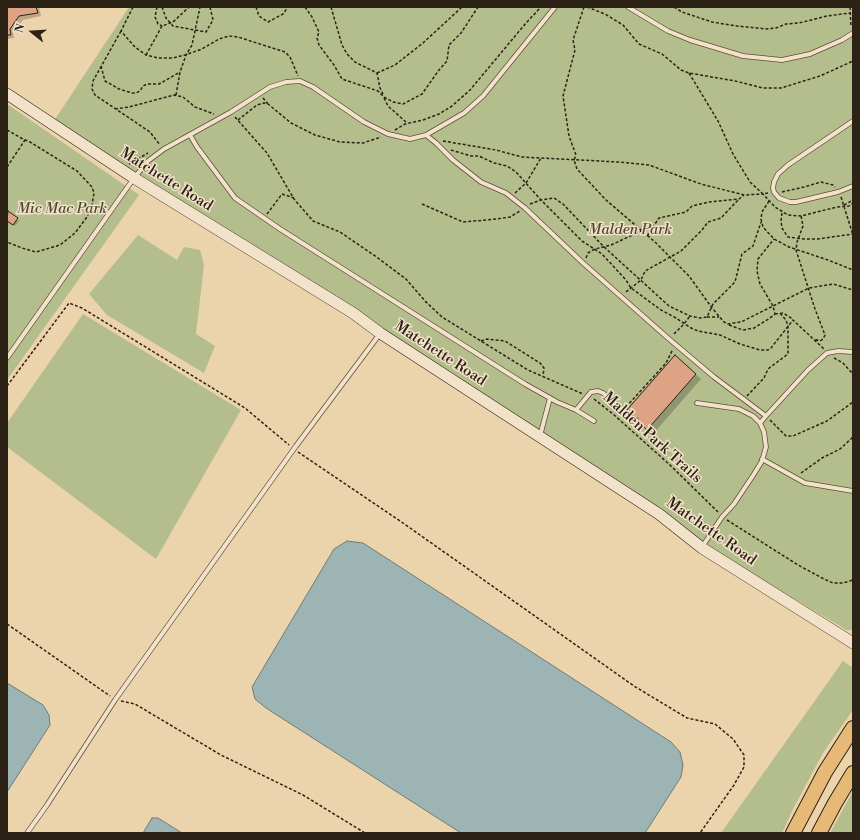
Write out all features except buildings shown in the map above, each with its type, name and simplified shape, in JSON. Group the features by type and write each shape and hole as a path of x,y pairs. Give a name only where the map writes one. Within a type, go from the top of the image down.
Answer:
{"highway":[{"path":"793,833 825,772 853,728"},
{"path":"820,833 853,772"}],"main road":[{"name":"Matchette Road","path":"7,94 134,178 353,313 380,333 658,514 702,548 853,643"}],"lane":[{"path":"7,358 134,178 148,161 164,149 231,112 270,87 286,82 300,81 313,87 364,122 388,134 410,139 426,135 464,113 484,96 555,7"},
{"path":"628,7 668,31 690,40 743,56 782,60 810,54 852,34"},
{"path":"853,121 778,174 773,188 774,192 779,198 790,202 796,202 838,192 853,186"},
{"path":"190,135 197,147 235,198 525,384 594,421"},
{"path":"426,135 480,182 506,193 525,208 583,263 669,339 714,377 766,416"},
{"path":"27,833 47,805 115,700 294,449 380,333"},
{"path":"760,423 808,370 828,353 838,351 853,352"},
{"path":"576,410 594,391 603,393 634,421 636,420"},
{"path":"540,436 550,398"},
{"path":"697,403 739,409 753,416 760,423 764,432 766,447 762,459 754,474 734,504 722,517 702,548"},
{"path":"762,459 805,483 853,491"}],"path":[{"path":"133,7 93,81 92,88 95,95 150,132 164,149"},
{"path":"157,7 155,18 158,24 162,26"},
{"path":"162,7 166,18 173,26 206,32 213,20 210,7"},
{"path":"146,55 162,26 170,23 183,14 189,7"},
{"path":"176,95 180,72 186,55 192,45 200,7"},
{"path":"256,7 259,16 268,22 283,14 288,7"},
{"path":"305,7 312,17 319,32 316,38 342,79 378,91 384,97 393,102 403,104 422,94 438,70 447,60 450,45 461,33 478,7"},
{"path":"330,7 342,45 347,54 355,62 377,74 380,88 388,106 408,123"},
{"path":"377,74 395,65 423,43 462,7"},
{"path":"238,120 257,105 264,103 268,104 291,123 315,135 340,142 363,143 379,139 408,123 439,114 452,106 470,90 526,23 542,7"},
{"path":"853,61 820,76 781,88 763,88 735,81 689,73 681,70 662,54 639,44 622,25 605,14 586,7 573,40 575,50 563,96 569,136 576,155 574,160 577,168 597,190 689,276 720,317 728,324 743,330 754,328 779,312 786,314 828,353 843,363 853,374"},
{"path":"674,7 693,16 712,22 767,29 776,28 786,24 799,23 828,16 850,13"},
{"path":"850,7 852,34"},
{"path":"121,31 135,47 146,55 158,58 173,58 186,55 229,36 238,36 285,52 290,58 300,81"},
{"path":"101,66 105,81 119,89 132,93 140,91 143,86 147,84 159,84 180,72"},
{"path":"689,73 718,122 733,154 750,182 775,208 788,215 802,216 837,207 849,206 853,203"},
{"path":"115,109 129,108 176,95 183,97 195,107 219,115"},
{"name":"Malden Park Trails","path":"231,112 267,153 294,198 313,221 340,232 378,258 406,279 425,301 442,317 481,342 522,367 589,396 613,414 670,465 722,517 798,565 824,579 843,583 853,580"},
{"path":"7,130 77,171 92,187 94,193 94,200 88,215 79,229 60,245 36,252 7,242"},
{"path":"7,167 25,140"},
{"path":"436,143 445,141 522,157 649,165 701,184 744,195 763,194"},
{"path":"440,147 471,156 479,156 494,164 507,166 516,172 541,200 582,241 602,254 626,280 631,288 660,310 698,331 720,335 760,350 768,350 793,320"},
{"path":"511,197 526,183 541,158"},
{"path":"264,218 282,194 294,198"},
{"path":"620,296 641,280 645,271 681,251 708,222 721,218 744,195"},
{"path":"422,204 464,222 510,217 531,204 541,200 554,198 563,204 603,246 668,306 690,316 700,318 720,317"},
{"path":"647,236 659,218 686,212 692,206 709,202 739,199"},
{"path":"844,205 853,200"},
{"path":"769,201 762,212 760,220 763,227 774,239 796,250 853,270"},
{"path":"782,213 782,228 788,237 818,239 853,234"},
{"path":"802,216 803,226 796,250 825,335 823,339 814,339"},
{"path":"707,317 713,304 735,282 742,254 752,246 762,222"},
{"path":"583,263 588,253 595,249 612,245 641,231"},
{"path":"774,239 758,259 757,271 760,284 773,306 775,314"},
{"path":"728,324 741,322 809,288 833,284 853,290"},
{"path":"7,386 69,303 82,308 245,408 294,449 403,523 634,686 687,718 715,724 733,739 744,755 744,766 734,785 700,833"},
{"path":"774,310 777,304"},
{"path":"744,400 752,389 764,378 768,368 788,354 788,326 786,320 779,312"},
{"path":"669,339 690,316"},
{"path":"481,342 487,339 505,341 540,363 544,368 543,376"},
{"path":"623,411 666,363 676,344"},
{"path":"766,416 786,436 793,436 828,421 853,402"},
{"path":"792,476 803,472 822,458 840,449 853,437"},
{"path":"7,624 115,700 135,704 221,755 303,795 365,833"}],"green space":[{"name":"Malden Park","path":"129,7 853,7 853,630 846,630 734,563 52,124"},
{"name":"Mic Mac Park","path":"7,104 139,195 7,380"},
{"path":"138,235 177,260 184,247 200,250 204,265 196,334 215,346 204,373 107,315 89,294"},
{"path":"83,314 241,410 156,559 7,447 7,423"},
{"path":"843,661 853,668 853,710 823,753 782,833 721,833"},
{"path":"853,791 853,833 830,833"}],"water":[{"path":"347,541 363,543 671,742 680,752 683,765 681,777 645,833 461,833 266,708 255,699 252,687 334,549"},
{"path":"7,683 43,705 49,715 50,725 7,792"},
{"path":"152,818 158,818 182,833 143,833"}]}
